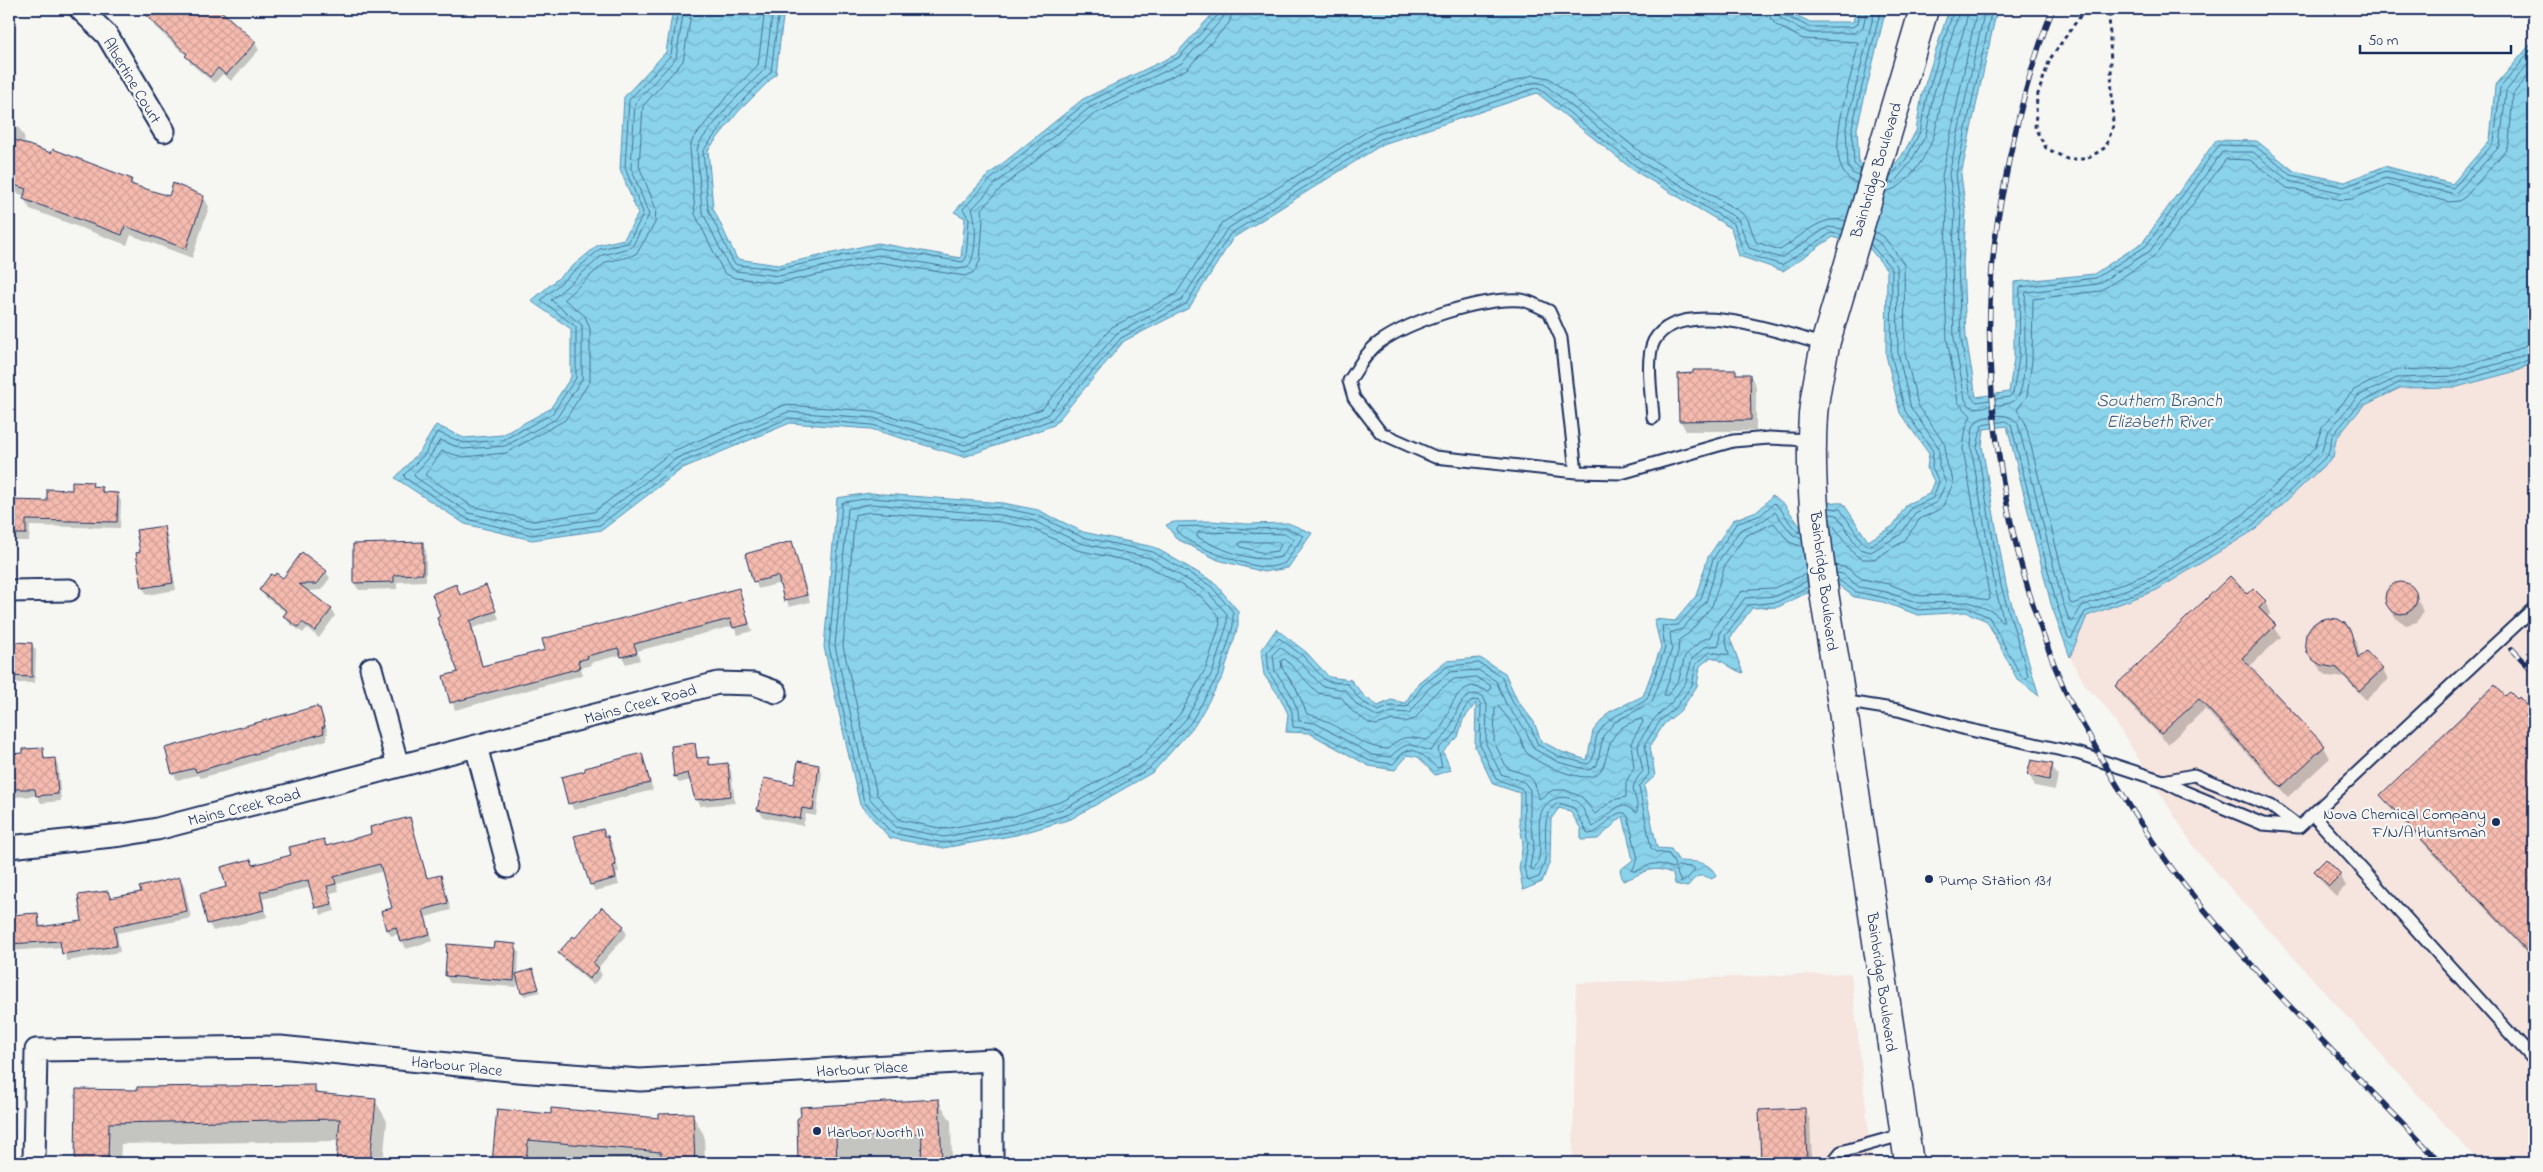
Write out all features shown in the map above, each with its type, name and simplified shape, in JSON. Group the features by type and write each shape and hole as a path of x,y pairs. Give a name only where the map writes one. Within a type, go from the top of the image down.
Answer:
{"main road":[{"name":"Bainbridge Boulevard","path":"1909,1163 1817,542 1812,440 1816,386 1825,345 1924,9"}],"street":[{"name":"Albertine Court","path":"80,9 107,34 164,131"},
{"path":"9,591 69,590"},
{"path":"371,668 398,766"},
{"name":"Mains Creek Road","path":"9,847 122,835 157,828 718,683 754,684 776,692"},
{"path":"476,746 508,867"},
{"name":"Harbour Place","path":"34,1163 36,1050 280,1047 518,1071 640,1080 992,1060 992,1163"}],"lane":[{"path":"1576,472 1560,338 1549,311 1540,307 1522,300 1469,305 1412,323 1379,343 1349,381 1354,398 1381,433 1436,457 1576,472 1620,474 1733,441 1769,438 1812,440"},
{"path":"1652,418 1650,360 1654,341 1669,326 1690,321 1714,320 1746,323 1825,345"},
{"path":"1842,701 1898,710 1966,729 2080,754 2163,781 2183,792 2263,824 2299,827 2533,611"},
{"path":"2163,781 2194,775 2271,806 2299,827"},
{"path":"2313,815 2534,1060"},
{"path":"1832,1163 1841,1152 1905,1134"}],"path":[{"path":"2085,9 2050,60 2037,97 2036,128 2046,148 2067,159 2087,159 2106,147 2112,126 2109,9"}],"shaded area":[{"path":"2534,361 2534,1163 2480,1163 2196,850 2104,704 2087,688 2070,657 2087,616 2157,590 2256,529 2333,457 2336,439 2363,406 2400,388 2457,387 2520,370"},
{"path":"1851,973 1872,1163 1573,1163 1576,983"}],"water":[{"name":"Southern Branch Elizabeth River","path":"673,9 784,9 776,74 738,112 708,150 713,208 737,259 778,265 878,243 961,258 965,218 954,212 987,176 1083,99 1175,55 1217,9 1784,9 1810,22 1853,22 1856,9 1886,9 1857,128 1859,164 1887,173 1901,157 1916,131 1922,94 1949,9 1997,9 1961,175 1966,212 1963,264 1966,337 1976,397 2009,392 2014,358 2014,282 2094,274 2143,242 2216,140 2257,141 2294,171 2345,182 2385,166 2452,184 2490,140 2495,86 2534,40 2534,361 2520,370 2457,387 2400,388 2363,406 2336,439 2333,457 2256,529 2157,590 2087,616 2070,657 2051,604 2007,426 1984,429 1982,446 2006,585 2039,696 2017,679 1987,621 1966,612 1918,615 1883,602 1854,597 1837,584 1805,594 1778,607 1752,608 1730,638 1743,673 1711,657 1700,666 1697,686 1681,710 1664,724 1650,746 1655,776 1644,786 1657,848 1671,849 1679,861 1705,864 1716,875 1712,879 1704,876 1698,877 1687,887 1675,884 1673,874 1659,869 1648,871 1623,881 1620,870 1633,860 1623,816 1598,839 1581,840 1581,829 1570,811 1559,808 1551,819 1550,861 1542,882 1523,890 1519,868 1523,843 1519,821 1520,793 1493,784 1475,747 1476,703 1463,720 1458,737 1443,752 1451,770 1435,775 1418,757 1408,755 1395,770 1369,766 1309,733 1286,732 1288,714 1280,697 1264,675 1261,651 1276,629 1306,652 1329,677 1351,680 1364,696 1378,706 1391,700 1405,703 1419,682 1446,661 1480,658 1505,673 1517,700 1534,722 1541,741 1562,752 1587,760 1593,731 1609,712 1643,696 1661,647 1654,619 1675,621 1696,596 1708,557 1733,520 1759,510 1772,496 1784,504 1802,529 1811,502 1843,503 1868,541 1893,526 1907,504 1929,494 1934,481 1927,468 1929,454 1900,413 1886,355 1887,270 1870,249 1833,237 1783,271 1739,256 1731,228 1633,170 1537,93 1383,144 1233,238 1189,308 1124,341 1054,425 964,457 871,429 790,423 683,468 602,530 532,540 465,524 395,478 421,450 436,425 464,438 502,435 550,409 571,377 571,329 531,301 598,245 624,239 638,214 620,169 624,97 666,52"},
{"path":"870,493 1003,503 1038,510 1083,532 1154,547 1214,582 1238,611 1238,626 1223,676 1195,725 1153,772 1071,819 1016,835 943,848 890,838 860,805 824,647 837,498"},
{"path":"1212,521 1247,524 1288,523 1312,533 1288,568 1264,572 1218,560 1177,539 1166,525 1174,522"}],"building":[{"path":"140,9 219,9 256,42 226,75 218,68 210,77 185,56 187,54"},
{"path":"9,138 51,153 53,149 132,179 130,184 169,196 173,183 204,196 186,249 125,226 122,235 23,199 26,189 9,183"},
{"path":"1693,370 1736,370 1736,374 1750,374 1751,420 1679,421 1678,374 1693,373"},
{"path":"72,481 93,482 92,486 102,487 102,492 118,493 117,522 26,520 26,534 9,534 9,500 47,501 47,489 72,490"},
{"path":"164,526 173,583 142,588 136,553 140,552 136,530"},
{"path":"792,541 807,595 784,601 778,576 753,582 745,554"},
{"path":"423,542 423,574 394,575 394,582 353,583 353,544"},
{"path":"302,552 327,571 317,584 299,584 332,609 315,631 302,622 298,627 283,616 287,611 259,590 271,574 274,576 276,573 283,578"},
{"path":"2230,576 2247,594 2253,588 2266,601 2259,608 2276,625 2242,658 2325,746 2281,787 2199,699 2161,734 2115,686"},
{"path":"2401,582 2413,586 2417,598 2413,610 2401,614 2389,610 2385,598 2389,586"},
{"path":"456,584 460,595 486,585 496,611 470,621 482,666 545,650 542,639 739,588 749,624 733,628 730,619 634,644 637,653 621,657 618,648 587,656 588,658 578,661 580,668 450,703 443,676 458,672 437,618 440,616 432,594"},
{"path":"2328,618 2338,619 2346,624 2351,632 2358,659 2366,651 2383,669 2359,691 2337,668 2321,665 2307,653 2306,634 2311,626 2319,620"},
{"path":"15,642 32,643 32,677 9,676 9,646 15,646"},
{"name":"Nova Chemical Company F/N/A Huntsman","path":"2495,685 2505,696 2510,692 2517,699 2519,697 2532,710 2525,717 2534,726 2534,958 2380,795"},
{"path":"317,706 317,708 320,708 325,727 322,727 324,733 196,772 195,768 172,774 165,748"},
{"path":"695,743 697,758 709,757 709,765 728,763 731,796 695,800 688,773 674,777 671,746"},
{"path":"43,748 44,759 55,758 58,794 36,796 35,789 9,789 9,754 23,753 23,749"},
{"path":"642,753 650,783 568,804 561,777 585,771 585,768"},
{"path":"2031,760 2053,764 2049,780 2027,775"},
{"path":"798,761 819,765 813,810 802,808 800,819 757,810 764,778 794,784"},
{"path":"410,817 427,878 441,875 448,903 423,910 430,934 400,942 396,927 386,930 381,911 392,908 380,864 334,877 336,884 327,886 332,904 315,908 308,880 260,892 264,910 207,924 200,894 226,887 221,867 251,859 253,865 291,855 289,847 324,839 326,846 371,834 370,827"},
{"path":"603,829 605,836 608,836 616,865 613,866 616,878 590,885 574,836"},
{"path":"2326,859 2341,874 2329,886 2314,871"},
{"path":"180,877 187,911 114,926 117,946 62,954 60,941 9,944 9,915 38,913 39,927 82,921 78,895 108,891 110,898 141,892 139,887"},
{"path":"602,907 624,926 593,963 599,968 589,979 558,953 573,936 575,938"},
{"path":"494,942 516,944 514,981 445,976 447,944 493,948"},
{"path":"533,969 539,989 521,993 516,974"},
{"path":"315,1085 315,1093 376,1099 370,1163 336,1163 340,1119 109,1123 108,1163 75,1163 76,1089 137,1090 137,1087"},
{"path":"939,1099 942,1163 921,1163 922,1133 836,1138 837,1163 798,1163 797,1119 801,1116 800,1107"},
{"path":"551,1108 659,1118 659,1114 693,1113 695,1163 661,1163 661,1152 528,1140 526,1163 492,1163 497,1109 551,1114"},
{"path":"1805,1108 1807,1163 1761,1163 1759,1110"}],"railway":[{"path":"2053,9 2028,83 2013,141 1998,218 1991,277 1990,338 1992,399 1999,460 2010,521 2025,580 2044,638 2075,711 2123,795 2170,866 2213,920 2276,992 2441,1163"},
{"path":"2512,649 2534,672"}],"place":[{"name":"Nova Chemical Company F/N/A Huntsman","path":"2496,822"},
{"name":"Pump Station 131","path":"1929,879"},
{"name":"Harbor North II","path":"817,1131"}]}
